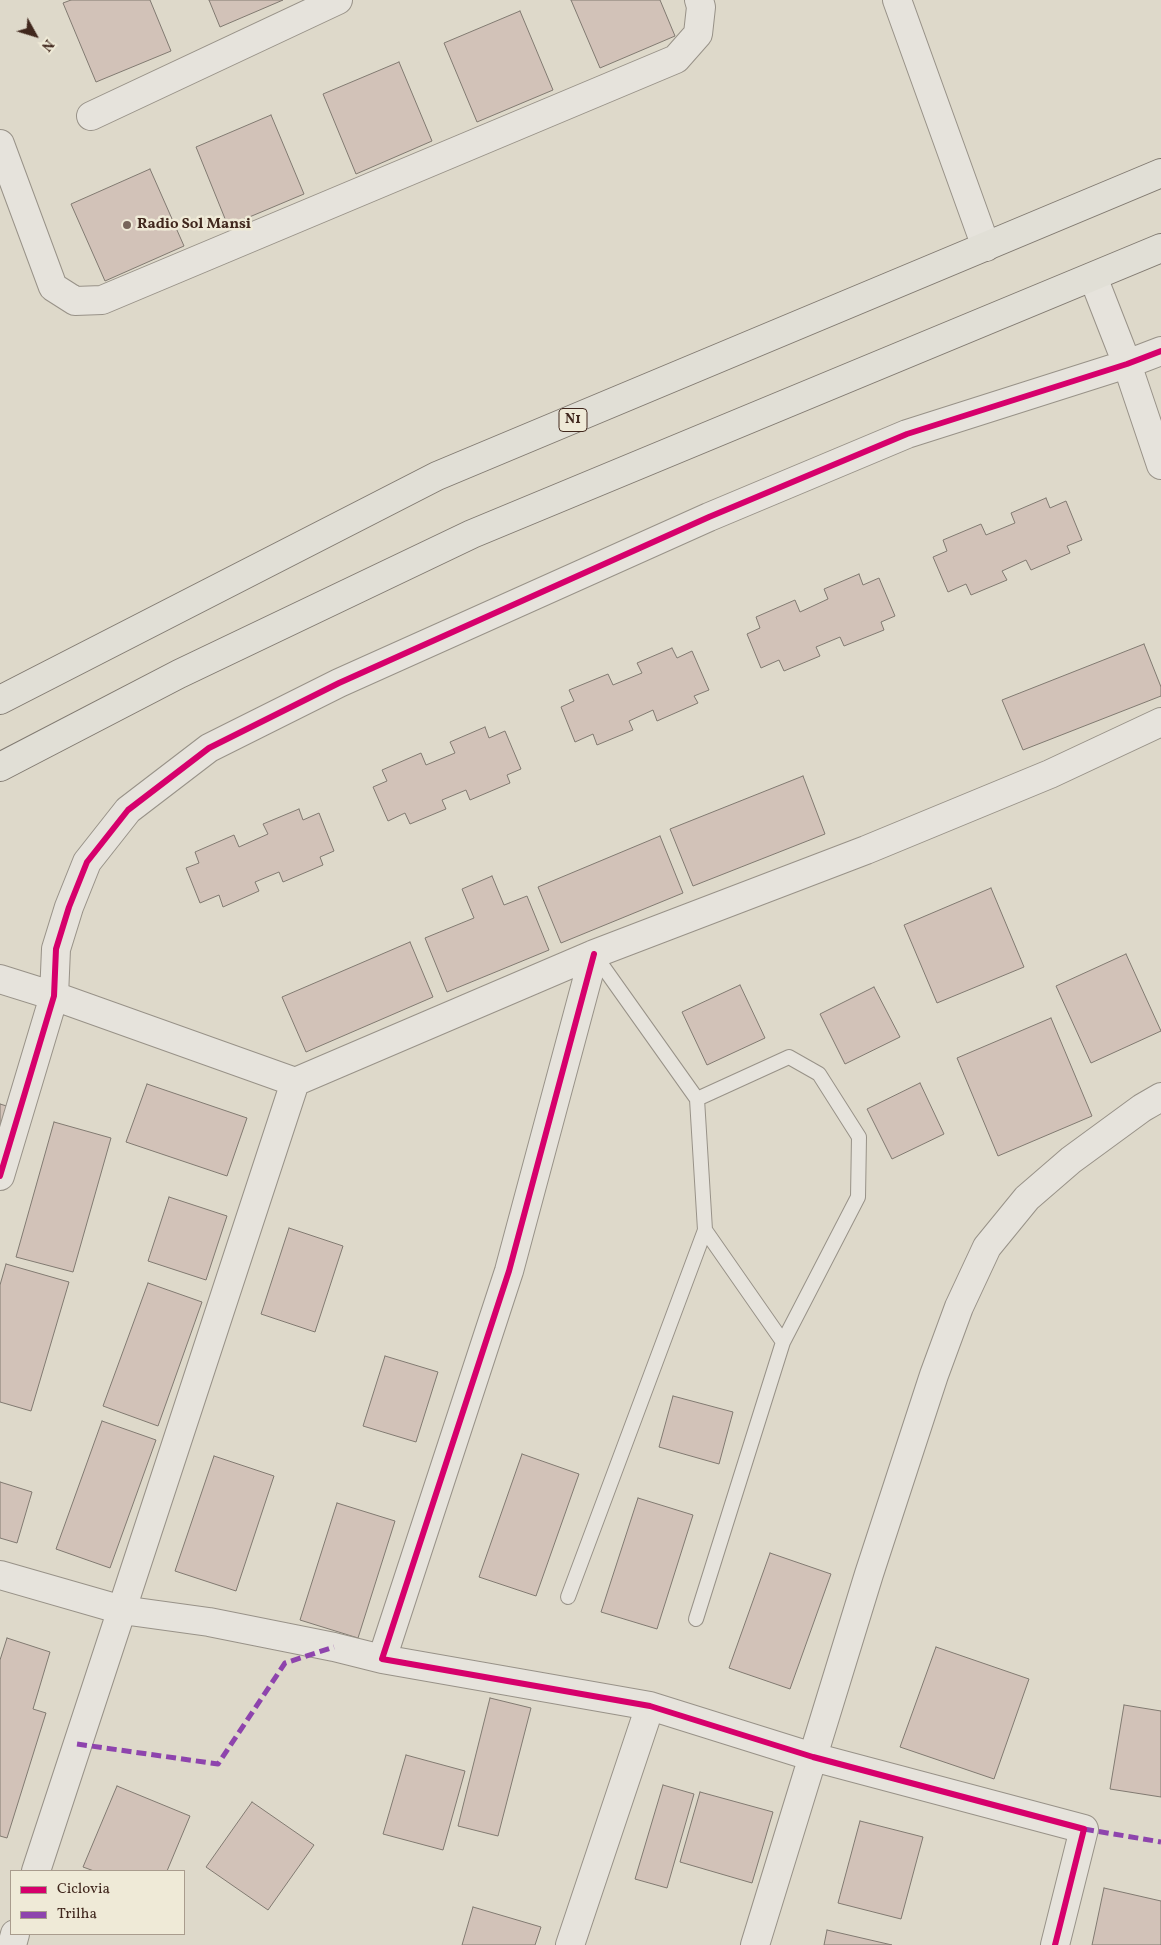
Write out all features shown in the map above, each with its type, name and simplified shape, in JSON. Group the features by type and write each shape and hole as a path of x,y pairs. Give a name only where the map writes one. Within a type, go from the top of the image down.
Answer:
{"main road":[{"name":"N1","path":"0,700 437,476 1161,173"},
{"path":"0,767 179,674 472,534 1161,248"}],"street":[{"path":"91,116 338,0"},
{"path":"0,144 53,286 75,301 102,300 676,59 698,34 701,7 699,0"},
{"path":"897,0 986,247"},
{"path":"1093,276 1127,364 1161,465"},
{"path":"0,1176 54,996 56,949 68,907 87,862 128,810 209,748 339,683 718,513 907,434 1127,364 1161,351"},
{"path":"0,979 54,996 295,1082 594,954 866,850 1050,774 1161,722"},
{"path":"382,1659 509,1271 594,954"},
{"path":"36,1870 295,1082"},
{"path":"755,1945 869,1574 934,1375 959,1307 987,1247 1027,1198 1071,1160 1142,1108 1161,1097"},
{"path":"0,1575 122,1610 209,1622 334,1647 382,1659 650,1706 813,1756 1084,1829 1055,1945"},
{"path":"570,1945 650,1706"}],"lane":[{"path":"568,1597 706,1230 697,1099 594,954"},
{"path":"696,1619 783,1342 858,1197 859,1137 819,1074 788,1057 697,1099"},
{"path":"706,1230 783,1342"}],"building":[{"path":"71,0 150,0 171,51 96,82 63,3"},
{"path":"209,0 283,0 220,27"},
{"path":"571,0 660,0 675,36 600,68"},
{"path":"520,11 553,90 477,122 444,43"},
{"path":"399,62 432,141 356,174 323,94"},
{"path":"271,115 304,194 228,226 196,147"},
{"name":"Radio Sol Mansi","path":"150,169 184,246 105,281 71,204"},
{"path":"1046,498 1050,508 1066,501 1082,540 1067,546 1070,553 1031,570 1026,560 1002,571 1007,580 971,595 966,584 948,592 933,557 947,551 943,540 981,524 986,535 1015,523 1011,513"},
{"path":"859,574 863,585 879,578 895,616 881,622 884,630 844,646 840,637 816,647 820,656 784,671 779,660 761,668 747,634 760,628 756,617 795,600 800,612 828,599 824,589"},
{"path":"1144,644 1161,687 1161,696 1023,750 1002,700"},
{"path":"672,648 677,658 692,651 709,690 694,696 698,703 657,721 653,710 629,721 633,730 597,745 593,734 575,742 561,707 574,701 569,690 608,674 613,685 642,673 637,663"},
{"path":"485,727 489,738 505,731 521,769 507,775 510,783 470,800 466,790 442,800 446,809 410,824 405,813 388,821 373,787 387,781 382,770 421,753 426,765 455,753 450,742"},
{"path":"803,776 825,834 693,886 670,829"},
{"path":"299,809 303,820 319,813 334,851 320,857 323,865 283,882 279,872 255,882 259,891 223,907 219,895 200,903 186,868 199,863 195,852 234,835 239,847 268,834 263,824"},
{"path":"660,836 683,893 561,943 538,887"},
{"path":"492,876 504,905 527,896 549,950 447,992 425,938 474,918 462,889"},
{"path":"991,888 1024,967 937,1003 904,925"},
{"path":"410,942 433,997 306,1052 282,997"},
{"path":"1126,954 1161,1031 1091,1063 1056,986"},
{"path":"740,985 765,1038 707,1065 682,1012"},
{"path":"874,987 900,1037 845,1064 820,1014"},
{"path":"1051,1018 1092,1116 998,1156 957,1058"},
{"path":"920,1083 944,1134 892,1159 867,1109"},
{"path":"147,1084 247,1118 227,1176 126,1142"},
{"path":"0,1104 13,1108 0,1149"},
{"path":"54,1122 111,1138 73,1272 16,1257"},
{"path":"169,1197 227,1216 206,1280 148,1261"},
{"path":"289,1228 343,1246 315,1332 261,1314"},
{"path":"6,1264 69,1282 31,1411 0,1402 0,1285"},
{"path":"148,1283 202,1302 158,1426 103,1406"},
{"path":"385,1356 438,1372 416,1442 363,1426"},
{"path":"673,1396 733,1412 719,1464 659,1447"},
{"path":"102,1421 156,1440 110,1568 56,1549"},
{"path":"522,1454 579,1474 536,1596 479,1577"},
{"path":"214,1456 274,1476 236,1591 175,1571"},
{"path":"0,1482 32,1492 17,1543 0,1538"},
{"path":"638,1498 693,1515 657,1629 601,1612"},
{"path":"337,1503 395,1521 358,1638 300,1620"},
{"path":"770,1553 831,1574 790,1689 729,1668"},
{"path":"7,1638 50,1652 33,1709 46,1713 7,1838 0,1836 0,1660"},
{"path":"936,1647 1029,1679 994,1779 900,1747"},
{"path":"490,1698 531,1708 498,1836 458,1826"},
{"path":"1124,1705 1161,1711 1161,1797 1110,1789"},
{"path":"406,1755 465,1771 443,1850 383,1834"},
{"path":"663,1785 694,1794 667,1888 635,1879"},
{"path":"117,1786 190,1816 167,1870 91,1870 83,1867"},
{"path":"700,1792 773,1812 752,1883 680,1862"},
{"path":"252,1802 314,1845 268,1910 206,1867"},
{"path":"860,1821 923,1837 901,1919 838,1903"},
{"path":"1104,1888 1161,1901 1161,1945 1092,1945"},
{"path":"473,1907 541,1927 535,1945 462,1945"},
{"path":"827,1930 892,1945 824,1945"}],"marked path":[{"path":"77,1744 218,1764 285,1663 334,1647"},
{"path":"1084,1829 1161,1842"}],"cycle path":[{"path":"0,1176 54,996 56,949 69,907 87,862 128,810 209,748 339,683 709,517 907,434 1127,364 1161,351"},
{"path":"594,954 509,1271 382,1659 650,1706 813,1757 1084,1829 1055,1945"}],"place":[{"name":"Radio Sol Mansi","path":"127,225"}]}
